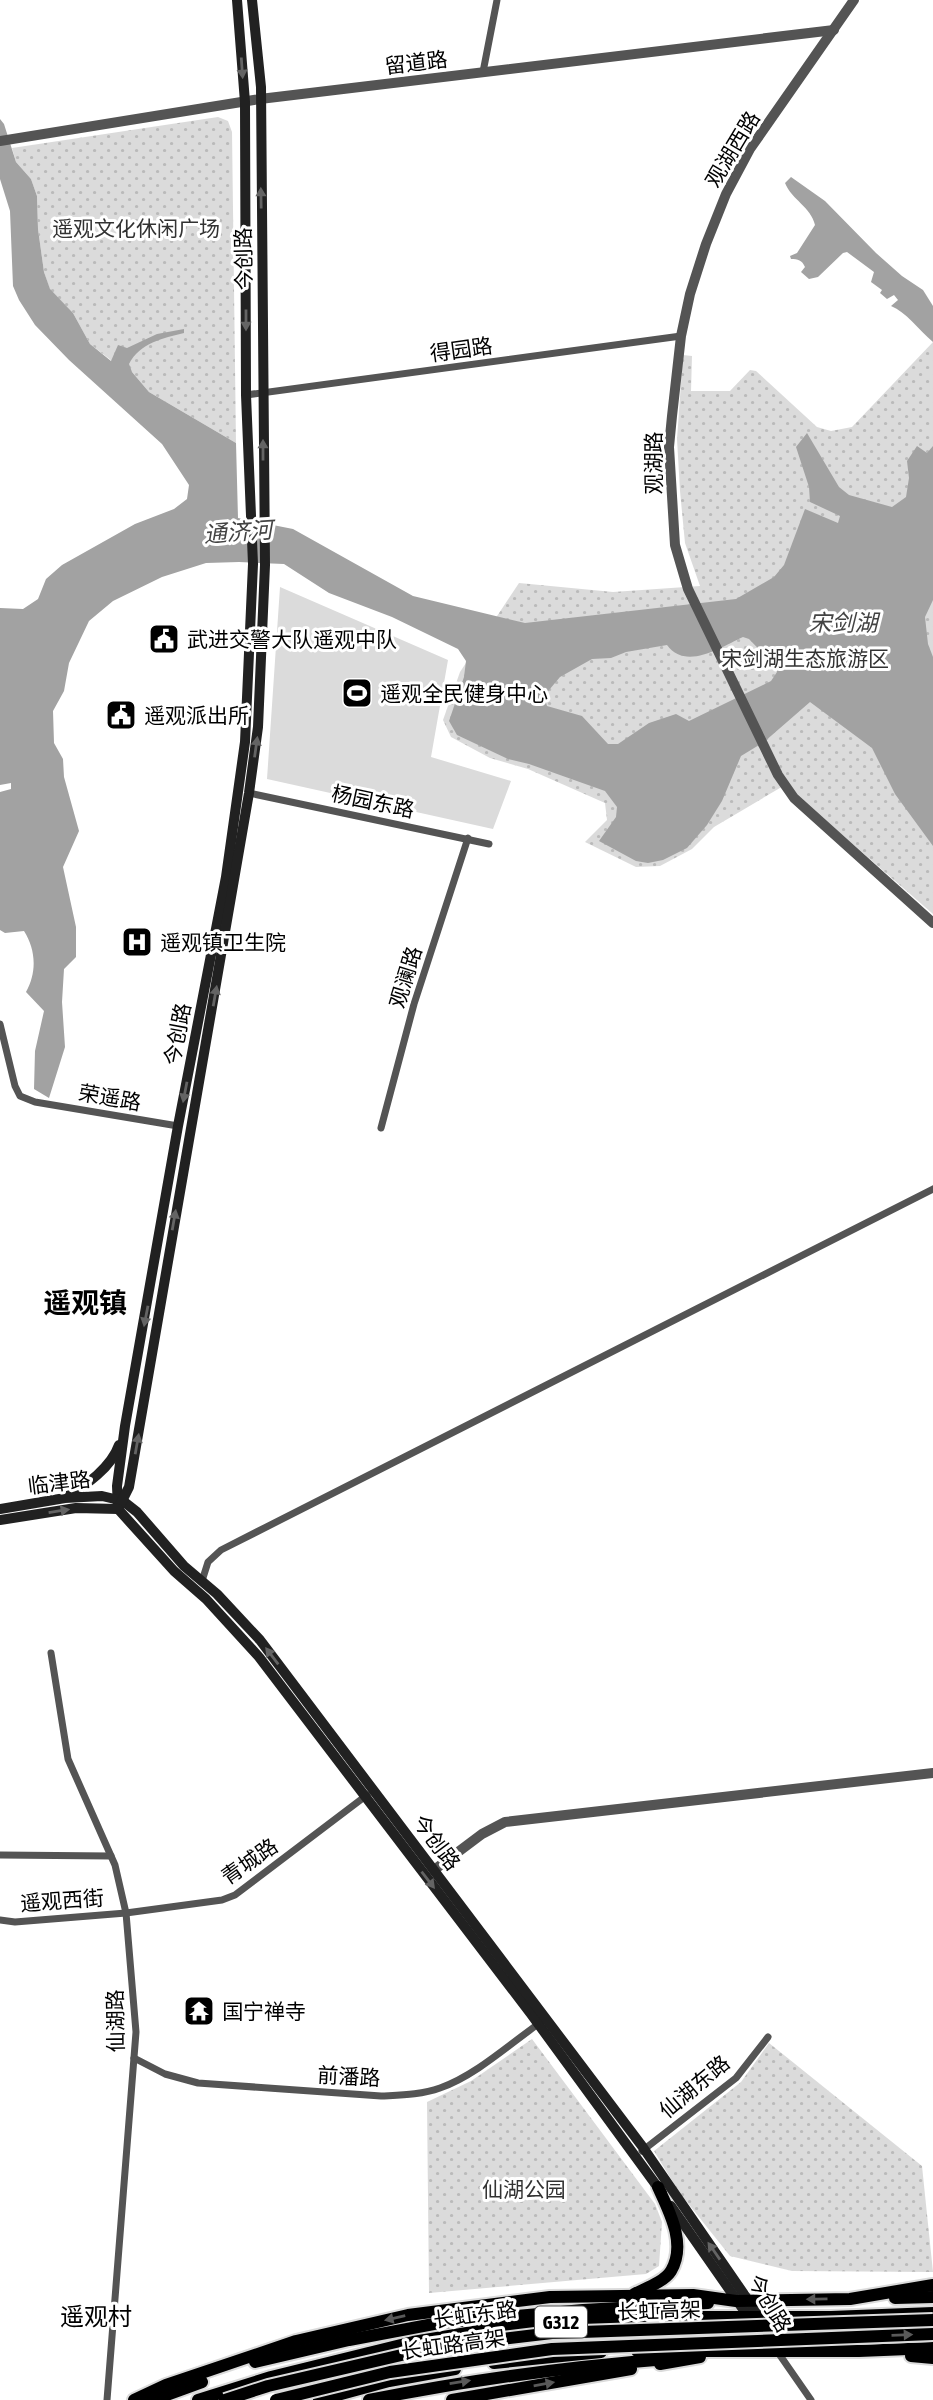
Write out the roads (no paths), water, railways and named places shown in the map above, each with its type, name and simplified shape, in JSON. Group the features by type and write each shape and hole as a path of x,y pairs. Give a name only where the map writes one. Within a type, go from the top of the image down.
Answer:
{"highway":[{"path":"629,2296 653,2285 670,2272 677,2255 674,2224 658,2187"},
{"path":"850,2299 933,2285"},
{"path":"134,2400 166,2385 296,2341 408,2315 550,2297 692,2295 742,2301"},
{"path":"153,2400 251,2363 349,2340 439,2323 583,2310 742,2301 933,2297"},
{"name":"长虹东路","path":"198,2400 271,2377 413,2342 479,2331 580,2320 933,2313"},
{"name":"长虹高架","path":"225,2400 268,2386 436,2347 552,2333 933,2320"},
{"name":"长虹路高架","path":"276,2400 390,2372 552,2349 933,2334"},
{"name":"G312","path":"319,2400 400,2379 500,2362 612,2351 859,2351 931,2355"},
{"path":"369,2400 457,2382 594,2365 756,2351"},
{"path":"452,2400 716,2355"}],"main road":[{"name":"今创路","path":"237,0 245,102 246,395 253,564 246,742 226,877 178,1126 125,1426 119,1503 174,1571 206,1600 259,1657 434,1870 542,2021"},
{"name":"今创路","path":"119,1503 129,1488 132,1474 249,793 258,727 265,565 264,393 260,99 252,0"},
{"path":"64,1499 101,1471 116,1452 125,1426"},
{"name":"临津路","path":"0,1509 102,1496 119,1503"},
{"name":"今创路","path":"119,1503 137,1512 184,1566 217,1594 260,1640 369,1793 640,2152 742,2301"},
{"name":"临津路","path":"0,1520 119,1503"},
{"name":"今创路","path":"640,2152 658,2187 776,2350"}],"street":[{"path":"483,72 497,0"},
{"name":"观湖西路","path":"681,336 706,243 726,194 750,149 854,0"},
{"name":"留道路","path":"2,141 260,99 834,30"},
{"name":"得园路","path":"246,395 681,336"},
{"name":"观湖路","path":"681,336 669,447 675,545 688,589 764,748 794,798 933,923"},
{"name":"杨园东路","path":"249,793 489,844"},
{"name":"观澜路","path":"381,1128 414,1004 468,838"},
{"name":"荣遥路","path":"0,1024 15,1086 20,1096 36,1102 178,1126"},
{"path":"202,1581 208,1562 221,1550 933,1189"},
{"name":"仙湖路","path":"51,1653 68,1759 115,1865 126,1913 136,2032 107,2400"},
{"path":"434,1870 482,1833 505,1822 933,1773"},
{"name":"青城路","path":"126,1913 222,1900 235,1895 369,1793"},
{"path":"0,1855 111,1856"},
{"name":"遥观西街","path":"0,1920 15,1923 126,1913"},
{"name":"前潘路","path":"134,2058 165,2074 198,2083 381,2096 409,2095 441,2088 467,2075 542,2021"},
{"name":"仙湖东路","path":"640,2152 736,2078 768,2037"},
{"path":"776,2350 811,2400"}],"water":[{"name":"宋剑湖","path":"0,119 16,162 31,179 37,196 44,272 50,289 73,313 90,344 111,361 118,345 127,348 157,334 184,329 184,333 146,346 129,364 132,372 149,392 236,443 238,518 293,529 413,596 525,623 736,599 774,577 784,565 805,509 838,523 840,516 810,502 809,487 796,447 807,433 839,487 849,495 892,507 906,497 909,478 907,461 917,446 927,453 933,446 933,600 925,617 928,644 933,657 933,846 895,794 872,748 810,702 764,742 741,756 722,801 707,825 687,848 663,860 648,863 636,861 599,841 616,817 617,807 605,791 508,759 457,735 449,721 464,677 466,661 458,649 392,617 329,593 284,564 206,563 162,577 113,601 89,621 69,663 64,691 53,711 54,743 63,759 64,777 79,831 63,867 76,927 76,957 64,969 62,1002 65,1047 49,1098 34,1089 35,1051 44,1011 26,992 32,977 33,953 24,931 5,933 0,930 0,792 11,789 11,783 0,785 0,608 23,609 38,599 46,579 62,565 135,524 174,509 187,499 189,485 162,444 69,360 35,325 19,300 13,286 10,211 0,179","holes":["743,637 749,639 774,665 777,672 771,681 689,721 676,714 649,723 618,744 608,744 582,716 547,706 544,696 560,677 592,659 611,658 626,652 667,645 675,653 694,657"]},
{"path":"791,177 825,201 876,253 923,290 933,306 933,342 891,306 898,300 894,295 887,299 880,293 882,290 871,282 874,272 847,252 818,277 809,279 801,272 804,265 790,256 797,253 815,225 810,213 785,183"}],"place":[{"name":"武进交警大队遥观中队","path":"164,639"},
{"name":"遥观全民健身中心","path":"357,693"},
{"name":"遥观派出所","path":"121,715"},
{"name":"遥观镇卫生院","path":"137,942"},
{"name":"国宁禅寺","path":"199,2011"}],"district":[{"name":"遥观镇","path":"85,1303"},
{"name":"遥观村","path":"96,2316"}],"park label":[{"name":"遥观文化休闲广场","path":"136,228"},
{"name":"宋剑湖生态旅游区","path":"805,658"},
{"name":"仙湖公园","path":"524,2189"}],"water label":[{"name":"通济河","path":"238,532"}]}
